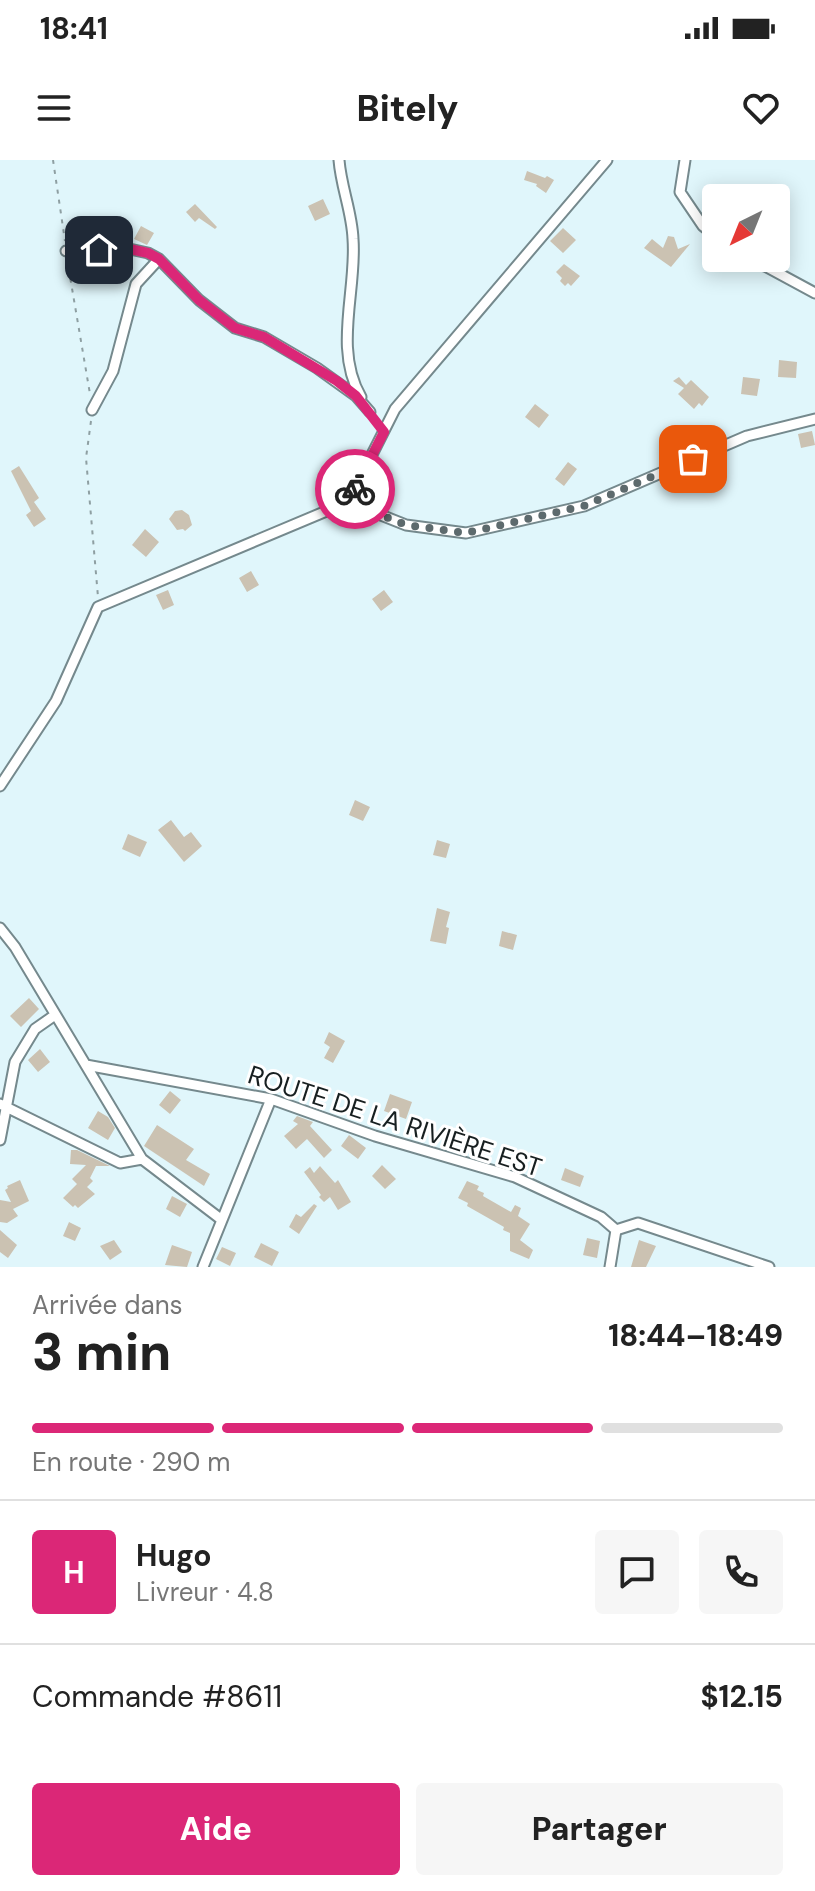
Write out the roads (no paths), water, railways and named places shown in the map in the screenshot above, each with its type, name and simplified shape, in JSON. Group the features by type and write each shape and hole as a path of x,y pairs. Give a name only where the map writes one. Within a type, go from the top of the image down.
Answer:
{"street":[{"path":"339,160 354,240 348,355 356,388 384,432"},
{"path":"0,786 56,701 98,607 348,502 395,409 607,160"},
{"path":"685,160 680,192 702,225"},
{"path":"66,251 125,248 148,253 159,259 199,300 235,328 264,337 305,360 337,381 370,412"},
{"path":"92,410 113,371 136,284 159,259"},
{"path":"776,272 815,293"},
{"path":"348,502 406,525 466,533 584,506 747,436 815,419"},
{"path":"0,928 15,947 142,1159 222,1220"},
{"path":"0,1140 3,1105 15,1062 35,1029 55,1015"},
{"name":"ROUTE DE LA RIVIÈRE EST","path":"86,1065 271,1099 375,1136 515,1177 601,1217 616,1230"},
{"path":"203,1267 271,1099"},
{"path":"3,1105 120,1163 142,1159"},
{"path":"610,1267 616,1230 638,1223 769,1267"}]}
